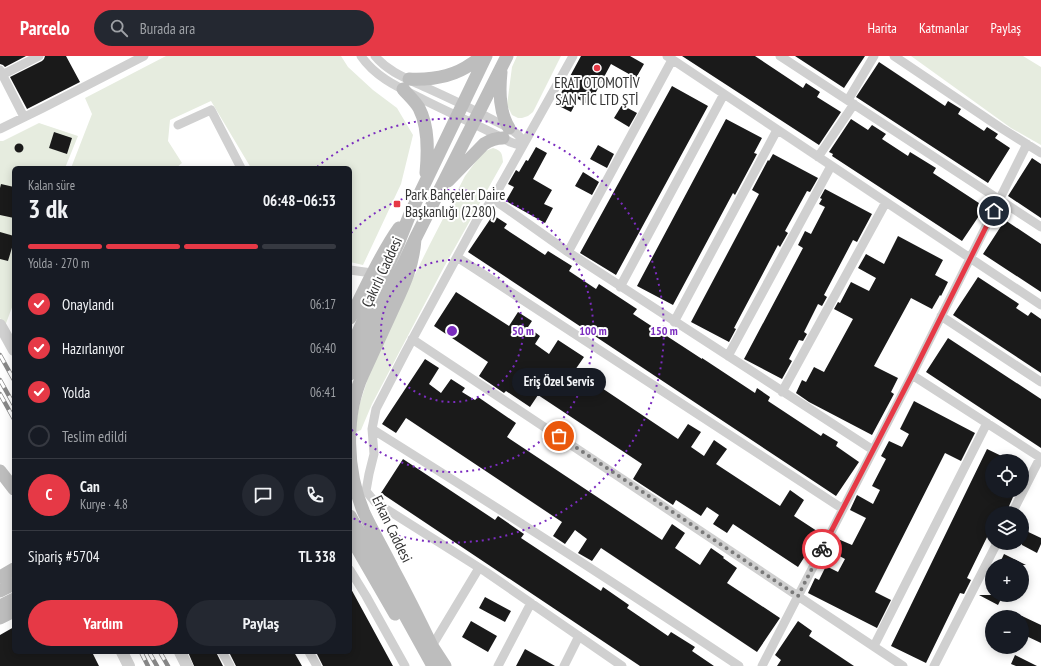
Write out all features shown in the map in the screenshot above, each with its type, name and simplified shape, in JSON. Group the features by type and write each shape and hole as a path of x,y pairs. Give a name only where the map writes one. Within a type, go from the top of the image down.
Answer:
{"main road":[{"path":"425,182 427,158 426,132 423,118 406,84 418,79 437,78 450,74 471,64 481,56"},
{"name":"Çakırlı Caddesi","path":"352,346 410,214 486,56"},
{"path":"441,188 484,144 506,133 505,121 501,107 500,88 504,62"},
{"name":"Çakırlı Caddesi","path":"352,370 366,344 415,239 504,62"},
{"path":"352,311 390,240 410,214"},
{"name":"Erkan Caddesi","path":"352,408 362,375 407,279 413,259 415,239"},
{"name":"Erkan Caddesi","path":"352,466 364,513 432,646 445,666"},
{"path":"0,471 12,486"},
{"name":"Erkan Caddesi","path":"352,520 432,666"},
{"path":"352,539 408,636 420,654 432,666"},
{"path":"0,577 12,570"},
{"path":"0,591 12,585"},
{"path":"0,606 12,600"},
{"path":"0,618 12,612"}],"street":[{"path":"24,117 1,73 39,56"},
{"path":"0,129 144,56"},
{"path":"361,56 370,68 377,73 462,104 479,112 506,133"},
{"path":"375,56 384,65 400,75 406,84 456,116 473,124 521,137 524,143"},
{"path":"573,56 493,200 478,218 412,339 376,409 372,429 374,454 366,491 375,502 479,568 622,666"},
{"path":"780,56 1041,227"},
{"path":"818,157 851,102 874,56"},
{"path":"894,56 1041,153"},
{"path":"568,252 670,58 1041,305"},
{"path":"620,287 724,94"},
{"path":"178,125 211,110 240,166"},
{"path":"674,322 777,130"},
{"path":"762,666 912,375 1027,144"},
{"path":"728,356 831,166"},
{"path":"493,200 620,287 873,450"},
{"path":"782,392 886,202"},
{"path":"457,257 843,509"},
{"path":"352,270 372,273"},
{"path":"941,316 1041,382"},
{"path":"0,325 12,346"},
{"path":"412,339 903,666"},
{"path":"912,375 1041,458 1016,506"},
{"path":"874,646 987,423"},
{"path":"372,429 483,498 739,666"},
{"path":"934,666 993,550"},
{"path":"432,646 479,568"},
{"path":"352,573 405,666"},
{"path":"498,666 531,603"},
{"path":"564,666 579,636"},
{"path":"123,654 129,666"},
{"path":"181,654 187,666"},
{"path":"223,654 230,666"},
{"path":"310,654 317,666"}],"shaded area":[{"path":"166,56 341,56 348,67 373,90 397,108 413,135 401,184 363,265 352,262 352,166 250,166 211,101 170,120 168,141 182,163 178,166 72,166 92,114 85,98"},
{"path":"517,56 561,56 533,112 522,118 512,115 507,105 512,67"},
{"path":"911,56 1023,56 1041,67 1041,145 1011,128"},
{"path":"39,123 78,136 66,166 12,166 12,307 5,326 0,318 0,141 3,141"},
{"path":"493,148 501,153 503,162 444,267 372,404 361,430 356,432 356,422 360,403 376,353 465,176 483,152"}],"building":[{"path":"0,56 26,56 5,67 0,64"},
{"path":"45,56 66,56 80,82 27,109 10,77 42,61"},
{"path":"581,56 630,56 644,64 636,78 611,64 589,105 578,99 571,112 555,104"},
{"path":"682,56 755,56 803,88 806,83 820,92 817,97 841,112 819,145"},
{"path":"795,56 865,56 844,88"},
{"path":"879,62 945,106 948,101 961,109 958,114 984,131 987,127 998,134 995,138 1010,148 988,183 856,97"},
{"path":"672,86 708,106 616,275 580,253"},
{"path":"622,105 637,113 629,127 614,118"},
{"path":"726,119 762,138 754,153 757,154 735,195 733,193 673,305 637,286"},
{"path":"851,119 868,130 872,125 886,134 882,139 908,156 910,152 936,168 933,173 985,207 962,241 832,156 833,154 829,152"},
{"path":"54,132 72,138 67,154 49,148"},
{"path":"19,143 24,148 19,153 14,148"},
{"path":"598,145 614,154 607,168 590,159"},
{"path":"536,147 547,153 533,179 552,190 544,204 553,208 545,223 506,201 514,187 508,184 516,170 519,172 526,160 528,161"},
{"path":"773,154 818,178 810,192 807,191 785,231 788,233 780,247 778,245 734,328 736,329 729,342 691,322 759,194 752,190 768,160 769,161"},
{"path":"1032,158 1041,164 1041,218 1008,196"},
{"path":"583,172 599,182 592,195 575,186"},
{"path":"1,184 12,187 12,218 0,215"},
{"path":"825,189 872,214 857,242 853,240 824,295 827,297 822,306 818,304 804,332 807,334 803,341 799,340 789,359 792,361 782,379 744,359 803,248 798,245 805,231 811,234 825,207 819,204 822,199 820,198"},
{"path":"493,215 507,224 504,228 545,255 548,251 572,266 569,271 596,289 599,284 637,309 633,314 755,393 757,388 770,397 768,401 821,436 823,433 838,442 836,446 859,462 836,496 468,252"},
{"path":"1005,220 1041,244 1041,292 983,254"},
{"path":"0,232 12,235 12,248 8,261 0,259"},
{"path":"898,236 943,260 935,275 948,282 932,309 911,298 874,366 898,378 891,392 894,394 872,435 809,402 796,393 802,380 806,382 814,367 824,372 853,319 834,309 838,302 840,303 851,282 869,291 876,278 858,268 866,254 884,264"},
{"path":"978,277 1019,304 1016,308 1028,316 1031,312 1041,319 1041,373 953,315"},
{"path":"456,292 509,326 518,312 532,321 528,327 540,336 535,344 549,354 558,340 584,357 575,370 678,439 688,424 701,432 691,447 704,456 714,440 727,449 716,464 780,506 790,490 804,500 794,516 820,533 798,567 733,524 727,533 713,524 719,515 707,507 701,516 676,500 673,505 633,479 642,464 538,395 530,407 506,391 504,393 479,376 488,362 434,326"},
{"path":"948,338 1041,399 1041,448 926,372"},
{"path":"425,359 439,368 429,384 441,393 451,379 465,388 462,392 475,400 478,397 516,423 507,437 662,540 672,524 685,533 675,548 700,565 711,548 737,568 727,583 780,618 757,652 601,548 592,561 578,553 587,539 575,530 565,544 553,536 562,522 406,418 396,433 382,424"},
{"path":"914,401 975,433 961,461 945,453 875,592 891,600 877,628 808,593 815,578 819,580 826,566 838,572 845,559 832,552 838,539 852,545 866,518 850,510 857,495 873,504 880,490 872,486 886,459 881,456 889,441 902,447 909,434 900,429"},
{"path":"987,449 997,454 985,454 985,498 1013,498 1009,506 985,506 985,541 967,578 971,580 964,594 960,593 926,663 891,646"},
{"path":"403,459 495,520 498,516 524,534 521,538 601,591 603,587 629,605 627,608 668,636 671,632 695,647 692,651 714,666 640,666 381,493"},
{"path":"1029,532 1041,538 1041,544 1037,553 1029,549"},
{"path":"1004,554 1012,558 1002,558"},
{"path":"352,591 393,666 323,666 317,654 352,654"},
{"path":"485,597 511,611 505,622 479,608"},
{"path":"992,602 1000,602 998,605"},
{"path":"1029,619 1041,625 1041,643 1029,637"},
{"path":"471,621 497,636 488,652 462,637"},
{"path":"798,621 812,631 809,636 854,666 777,666 781,660 775,655"},
{"path":"12,628 12,654 93,654 99,666 0,666 0,635"},
{"path":"525,649 555,666 516,666"},
{"path":"189,654 217,654 223,666 194,666"},
{"path":"230,654 295,654 302,666 236,666"},
{"path":"1015,655 1037,666 1016,666 1011,664"}],"railway":[{"path":"0,355 12,376"},
{"path":"0,380 12,401"},
{"path":"0,394 12,415"},
{"path":"142,654 148,666"},
{"path":"150,654 157,666"},
{"path":"161,654 168,666"}],"way so far":[{"path":"559,436 798,596 822,549"}],"place":[{"name":"ERAT OTOMOTİV SAN TİC LTD ŞTİ","path":"597,68"},
{"name":"Park Bahçeler Dai̇re Başkanlığı (2280)","path":"397,204"},
{"name":"Eriş Özel Servis","path":"559,436"}],"route":[{"path":"822,549 912,375 994,211"}]}
